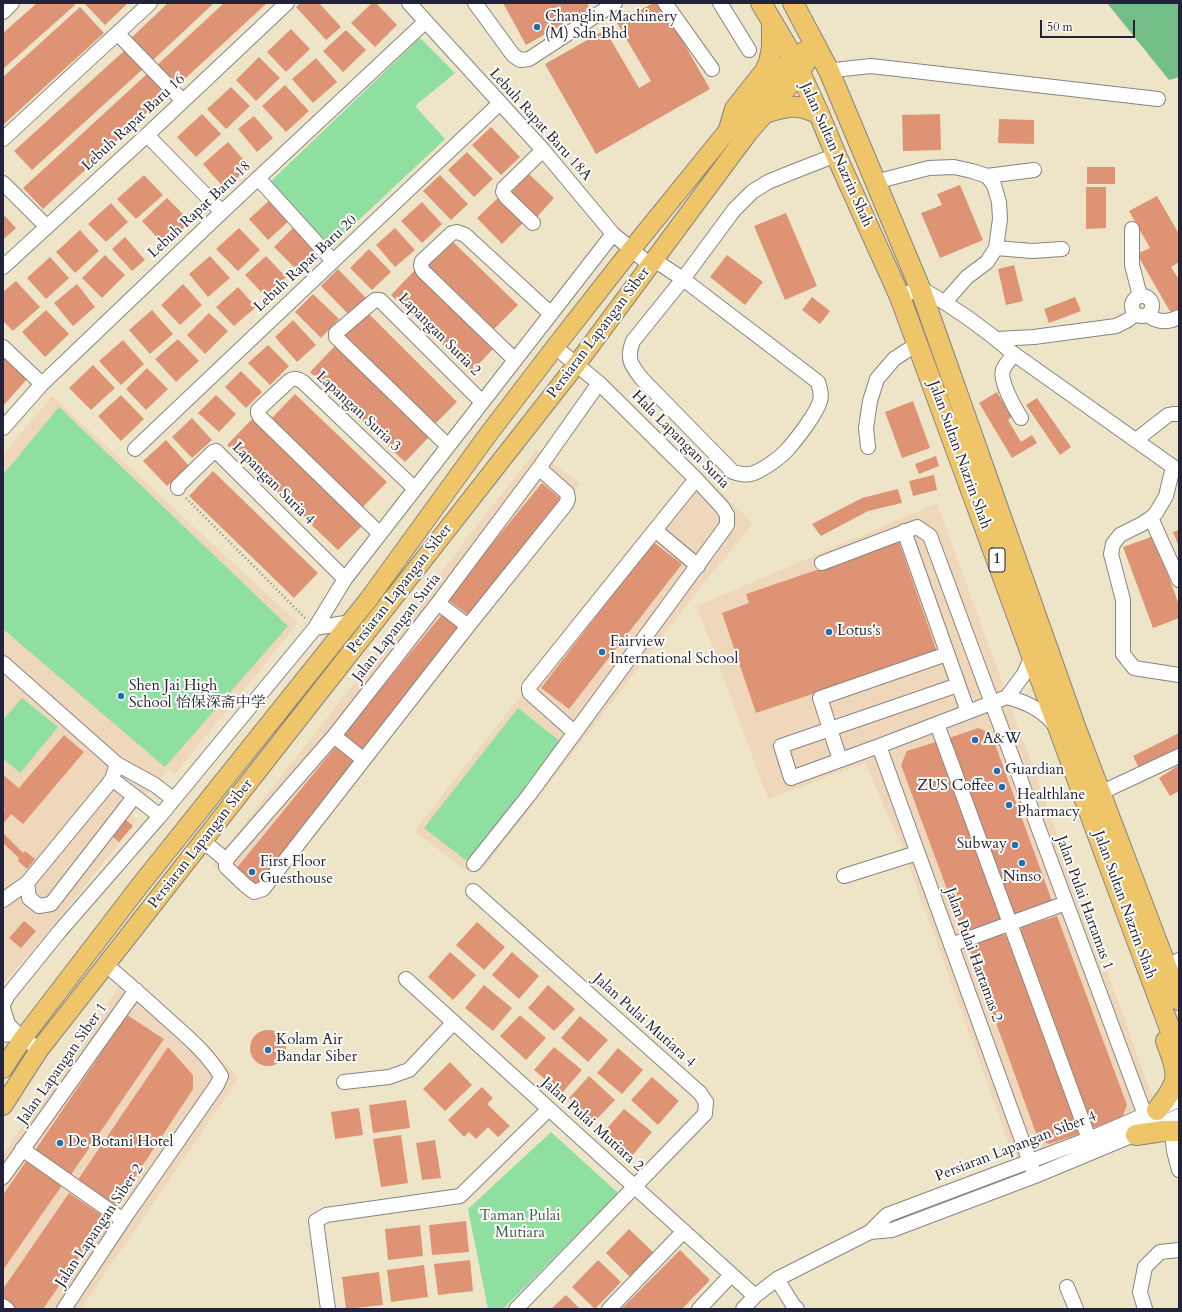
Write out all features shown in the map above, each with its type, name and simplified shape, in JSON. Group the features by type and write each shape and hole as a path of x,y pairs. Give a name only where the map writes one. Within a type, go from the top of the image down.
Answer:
{"highway":[{"name":"Jalan Sultan Nazrin Shah","path":"761,3 796,65 820,114 836,155 900,297 1179,1053"},
{"name":"Jalan Sultan Nazrin Shah","path":"793,3 829,71 920,288 1076,729 1100,793 1172,963 1179,1000"},
{"path":"729,129 735,109 765,72 772,48 772,23"},
{"path":"765,113 783,107 798,107 808,108 820,114"},
{"path":"1139,947 1138,965 1176,1067 1176,1080 1170,1094 1151,1112"},
{"path":"1136,1134 1163,1130 1176,1126"}],"main road":[{"path":"796,65 816,45"},
{"name":"Persiaran Lapangan Siber","path":"3,1106 39,1050 576,364 749,132 765,113 796,65"},
{"name":"Persiaran Lapangan Siber","path":"3,1069 20,1036 351,622 487,436 631,250 729,129 796,65"},
{"path":"368,600 384,610"}],"street":[{"path":"3,12 12,3"},
{"path":"3,139 150,3"},
{"name":"Lebuh Rapat Baru 16","path":"3,267 147,135 287,3"},
{"name":"Lebuh Rapat Baru 18A","path":"409,3 542,150 613,234 631,250 683,279 818,382 821,394 820,402 809,421 787,451 754,473 742,475 733,472 642,379 631,364 629,351 633,341 683,279"},
{"path":"475,3 513,55 520,60 529,59 615,3"},
{"path":"665,3 712,69"},
{"path":"720,3 749,50"},
{"name":"Lebuh Rapat Baru 18","path":"3,428 42,384 222,212 425,22"},
{"path":"118,34 183,101"},
{"path":"829,71 843,68 871,66 1158,99"},
{"name":"Lebuh Rapat Baru 20","path":"135,449 499,104"},
{"path":"147,135 222,212"},
{"path":"533,223 503,192 504,188 542,150"},
{"path":"683,279 734,210 752,192 783,176 836,155"},
{"path":"875,182 929,168 954,167 987,176 1034,170"},
{"path":"945,302 967,277 987,262 996,248 1000,219 999,202 994,185 987,176"},
{"path":"258,178 334,261"},
{"path":"3,183 47,227"},
{"path":"997,339 1034,337 1116,326 1142,314 1153,306 1152,302 1145,296 1140,296 1132,265 1132,229"},
{"path":"515,360 423,271 421,266 422,261 452,233 458,232 465,235 551,314"},
{"path":"39,1050 20,1036 8,1024 4,999 59,932 160,816 315,628 345,579 613,234"},
{"path":"996,248 1032,251 1062,249"},
{"path":"900,297 920,288 945,302 997,339 1014,354 1176,469 1166,496 1156,513 1151,518 1120,535 1112,544 1111,554 1123,600 1123,654 1134,668 1179,675"},
{"name":"Lapangan Suria 2","path":"448,446 336,336 336,333 374,300 380,300 482,402"},
{"path":"1142,314 1158,321 1172,321 1179,317"},
{"path":"868,447 866,428 870,401 877,379 894,359 917,344"},
{"path":"3,347 42,384"},
{"name":"Hala Lapangan Suria","path":"555,347 599,383 696,479 727,515 727,525 698,566"},
{"path":"1014,354 1003,370 1002,376 1013,406 1021,418"},
{"name":"Lapangan Suria 3","path":"380,534 260,417 258,410 293,378 297,378 415,489"},
{"name":"Jalan Lapangan Suria","path":"226,860 334,736 438,603 539,468 599,383"},
{"path":"1136,440 1168,415 1179,414"},
{"name":"Lapangan Suria 4","path":"178,488 183,481 213,452 216,451 345,579"},
{"path":"203,841 226,860 226,866 245,885 254,892 263,889 468,626 566,504 568,499 567,493 539,468"},
{"path":"574,732 530,693 529,687 696,479"},
{"path":"1151,518 1179,580"},
{"name":"Jalan Pulai Hartamas 1","path":"904,531 917,527 930,536 1066,903 1151,1112"},
{"path":"474,864 529,795 574,732 698,566 655,530"},
{"path":"822,563 904,531 968,712"},
{"path":"438,603 468,626"},
{"path":"315,628 351,622"},
{"path":"840,760 820,698 948,654"},
{"path":"1007,698 1024,674 1032,656"},
{"path":"3,663 117,764 155,784 173,799"},
{"path":"958,685 781,746 791,778 1007,698 1020,701 1037,709 1051,720 1061,735"},
{"path":"937,724 1089,1139"},
{"path":"334,736 364,760"},
{"name":"Jalan Pulai Hartamas 2","path":"878,746 1035,1176"},
{"path":"1100,793 1179,756"},
{"path":"3,900 27,883 112,779 117,764"},
{"path":"112,779 160,816"},
{"path":"27,883 29,898 39,906 51,904 134,796"},
{"path":"844,876 917,853"},
{"name":"Jalan Pulai Mutiara 4","path":"473,891 694,1087 706,1102 705,1114 516,1309"},
{"path":"951,945 1066,903"},
{"name":"Jalan Lapangan Siber 2","path":"64,1309 123,1220 217,1085 221,1076 214,1064 202,1051 136,990 106,965"},
{"name":"Jalan Pulai Mutiara 2","path":"406,979 755,1296"},
{"name":"Jalan Lapangan Siber 1","path":"3,1177 136,990"},
{"path":"344,1082 389,1077 409,1070 454,1022"},
{"path":"3,1035 12,1034 20,1036"},
{"name":"Persiaran Lapangan Siber 4","path":"742,1309 755,1296 777,1279 870,1232 887,1215 1089,1139 1179,1100"},
{"path":"328,1309 316,1221 326,1215 460,1196 549,1109"},
{"path":"1176,1126 1174,1151 1179,1170"},
{"name":"Persiaran Lapangan Siber 4","path":"870,1232 892,1230 1035,1176 1136,1134"},
{"path":"22,1150 123,1220"},
{"path":"609,1309 684,1232"},
{"path":"1145,1309 1140,1292 1145,1267 1160,1252 1179,1250"},
{"path":"699,1309 732,1275"},
{"path":"777,1279 793,1308"},
{"path":"1067,1287 1076,1309"},
{"path":"3,1306 7,1309"}],"path":[{"path":"178,488 315,628"}],"shaded area":[{"name":"Shen Jai High School 怡保深斋中学","path":"52,396 298,623 175,774 168,769 131,815 137,821 46,934 3,984 3,455"},
{"path":"536,450 581,484 258,900 212,865"},
{"name":"Fairview International School","path":"698,470 753,523 686,606 483,869 478,866 471,874 414,831 661,514"},
{"path":"937,503 1157,1109 1016,1164 903,849 865,763 768,799 697,606"},
{"path":"128,973 239,1078 81,1309 3,1309 3,1154"}],"green space":[{"path":"1107,3 1179,3 1179,77 1169,80"},
{"path":"420,38 455,73 415,106 445,139 329,248 268,184"},
{"name":"Shen Jai High School 怡保深斋中学","path":"59,407 288,626 165,767 3,629 3,475"},
{"path":"22,698 58,727 20,773 3,758 3,720"},
{"path":"518,708 561,742 467,861 424,828"},
{"name":"Taman Pulai Mutiara","path":"551,1132 618,1193 503,1309 488,1309 468,1209"}],"building":[{"path":"37,3 73,3 75,5 3,69 3,33"},
{"path":"84,3 128,3 105,25"},
{"path":"168,3 214,3 151,62 129,40"},
{"path":"224,3 267,3 176,87 156,66"},
{"path":"300,3 319,3 341,27 326,40 296,7"},
{"path":"372,3 376,3 397,25 375,47 351,23"},
{"name":"Changlin Machinery (M) Sdn Bhd","path":"503,3 587,3 590,9 526,45"},
{"path":"653,3 661,3 710,89 596,154 545,64 605,30 639,88 651,81 617,23"},
{"path":"80,7 104,33 3,125 3,77"},
{"path":"291,29 310,49 286,72 267,52"},
{"path":"346,30 366,50 343,72 323,51"},
{"path":"125,50 143,69 32,170 14,151"},
{"path":"259,57 280,78 256,101 236,80"},
{"path":"316,58 337,82 313,103 292,79"},
{"path":"148,73 167,94 43,209 23,188"},
{"path":"285,85 309,111 286,132 262,106"},
{"path":"231,87 250,106 226,129 207,109"},
{"path":"202,114 221,134 196,157 177,137"},
{"path":"940,114 941,150 903,151 902,115"},
{"path":"254,116 273,138 257,152 238,129"},
{"path":"999,119 1034,120 1034,144 998,143"},
{"path":"491,127 520,157 501,175 472,145"},
{"path":"228,142 250,167 225,189 203,164"},
{"path":"467,152 493,179 474,197 448,170"},
{"path":"1087,167 1115,167 1115,184 1087,184"},
{"path":"529,174 554,198 536,218 510,194"},
{"path":"144,175 163,195 136,219 117,199"},
{"path":"440,175 468,204 451,220 423,191"},
{"path":"960,185 983,240 940,258 921,213 942,205 937,194"},
{"path":"1086,187 1106,187 1106,228 1086,229"},
{"path":"1157,196 1179,234 1179,262 1171,267 1179,278 1179,311 1172,315 1137,254 1150,248 1129,211"},
{"path":"499,197 524,222 502,244 477,218"},
{"path":"167,198 191,222 165,246 142,221"},
{"path":"270,200 289,221 268,240 249,219"},
{"path":"422,202 442,224 422,243 401,221"},
{"path":"111,203 128,222 106,242 88,224"},
{"path":"786,213 817,286 785,300 754,226"},
{"path":"3,214 16,228 3,240"},
{"path":"294,227 317,249 297,270 274,247"},
{"path":"239,228 260,250 238,271 216,249"},
{"path":"395,228 415,250 395,267 376,245"},
{"path":"80,230 99,251 75,273 56,252"},
{"path":"125,237 145,260 132,271 112,249"},
{"path":"448,237 518,305 494,329 424,261"},
{"path":"369,249 391,272 372,290 350,268"},
{"path":"105,255 125,275 102,298 82,278"},
{"path":"727,255 763,282 745,305 710,277"},
{"path":"210,256 230,278 208,297 189,274"},
{"path":"266,256 286,277 266,297 245,275"},
{"path":"50,257 69,278 46,299 27,278"},
{"path":"1014,265 1023,301 1006,305 998,269"},
{"path":"338,269 366,298 349,315 321,286"},
{"path":"415,270 495,347 471,372 391,295"},
{"path":"16,281 40,307 13,331 3,321 3,292"},
{"path":"77,284 95,307 73,326 54,303"},
{"path":"183,284 202,305 180,325 161,305"},
{"path":"238,287 256,307 234,326 216,307"},
{"path":"313,294 339,319 321,338 295,312"},
{"path":"812,297 830,311 820,324 802,310"},
{"path":"1075,297 1081,311 1049,323 1044,309"},
{"path":"46,310 69,334 45,357 22,332"},
{"path":"152,310 173,334 150,354 129,330"},
{"path":"209,313 228,331 205,354 187,335"},
{"path":"368,313 457,402 433,426 343,337"},
{"path":"293,320 316,345 297,362 275,337"},
{"path":"178,339 199,361 176,382 155,359"},
{"path":"123,340 144,364 121,385 99,361"},
{"path":"268,345 289,366 270,385 248,363"},
{"path":"335,346 430,436 405,462 310,372"},
{"path":"3,355 28,378 3,406"},
{"path":"93,365 115,388 91,410 69,388"},
{"path":"147,368 168,389 146,410 126,389"},
{"path":"241,371 262,392 246,408 225,387"},
{"path":"997,392 1012,417 1008,420 1021,442 1032,435 1037,443 1012,458 979,403"},
{"path":"295,394 387,482 362,508 270,420"},
{"path":"121,395 144,419 121,441 98,416"},
{"path":"216,395 236,414 219,432 198,413"},
{"path":"1037,398 1071,447 1060,455 1026,405"},
{"path":"913,401 930,448 902,458 885,412"},
{"path":"192,418 212,440 192,458 172,437"},
{"path":"252,419 363,525 338,550 227,445"},
{"path":"166,440 189,466 167,486 143,461"},
{"path":"936,456 939,466 919,474 915,464"},
{"path":"213,471 318,573 294,598 189,496"},
{"path":"934,475 937,490 913,496 909,481"},
{"path":"542,483 562,500 468,615 447,599"},
{"path":"898,489 902,503 868,511 821,536 812,524 862,498"},
{"path":"1179,530 1179,547 1173,532"},
{"path":"1154,536 1179,605 1179,618 1153,628 1123,547"},
{"path":"653,542 682,564 569,709 541,688"},
{"name":"Lotus's","path":"899,542 937,652 756,713 722,613 749,603 746,594"},
{"path":"444,612 463,627 362,751 343,735"},
{"path":"978,728 991,733 1053,904 1018,916 1010,911 949,738"},
{"path":"1179,733 1179,750 1140,770 1133,756"},
{"path":"64,735 84,752 23,824 11,814 3,824 3,811 5,809 3,807 3,775 19,788"},
{"path":"939,741 1002,914 998,923 964,935 901,765 907,751"},
{"path":"337,745 357,761 256,885 236,869"},
{"path":"1179,765 1179,791 1170,796 1159,778"},
{"path":"126,820 133,826 119,842 113,837"},
{"path":"3,833 23,853 25,851 35,859 27,869 18,861 19,858 3,843"},
{"path":"1057,916 1127,1105 1122,1118 1090,1129 1019,935 1022,927"},
{"path":"24,921 36,931 21,948 9,938"},
{"path":"477,922 505,947 484,970 456,945"},
{"path":"1002,934 1009,937 1082,1133 1049,1144 1038,1139 968,945"},
{"path":"450,952 476,975 453,1000 428,977"},
{"path":"512,952 539,976 519,999 492,975"},
{"path":"484,985 512,1008 493,1031 465,1008"},
{"path":"548,985 575,1009 554,1031 528,1008"},
{"path":"127,1015 164,1039 70,1176 34,1152"},
{"path":"520,1015 546,1038 526,1060 500,1036"},
{"path":"580,1016 608,1040 588,1062 561,1038"},
{"name":"Kolam Air Bandar Siber","path":"265,1030 271,1030 281,1035 286,1048 281,1061 271,1066 265,1066 255,1061 250,1051 250,1045 255,1035"},
{"path":"168,1047 193,1075 193,1089 114,1209 75,1184"},
{"path":"554,1047 582,1070 562,1093 534,1070"},
{"path":"618,1048 643,1070 622,1094 597,1073"},
{"path":"450,1062 472,1085 445,1111 423,1089"},
{"path":"589,1076 615,1100 594,1122 569,1098"},
{"path":"652,1077 679,1101 658,1125 631,1100"},
{"path":"482,1087 493,1098 487,1104 510,1126 498,1137 488,1127 476,1139 469,1132 464,1137 448,1120"},
{"path":"406,1100 410,1128 373,1133 369,1105"},
{"path":"359,1108 363,1135 335,1139 331,1112"},
{"path":"624,1109 652,1132 632,1156 603,1133"},
{"path":"401,1135 408,1183 381,1187 373,1139"},
{"path":"435,1140 441,1178 422,1180 416,1143"},
{"path":"27,1160 63,1184 3,1270 3,1195"},
{"path":"69,1193 106,1218 43,1309 16,1309 3,1300 3,1289"},
{"path":"466,1221 469,1252 432,1255 429,1225"},
{"path":"420,1225 423,1256 388,1260 385,1229"},
{"path":"629,1229 654,1253 630,1277 606,1253"},
{"path":"680,1250 710,1280 682,1309 621,1309"},
{"path":"470,1260 473,1291 438,1295 434,1264"},
{"path":"598,1260 621,1282 595,1309 572,1287"},
{"path":"424,1265 428,1297 391,1302 387,1270"},
{"path":"379,1272 383,1305 346,1309 342,1277"},
{"path":"566,1295 580,1309 551,1309"}],"place":[{"name":"Changlin Machinery (M) Sdn Bhd","path":"537,27"},
{"name":"Lotus's","path":"829,632"},
{"name":"Fairview International School","path":"602,652"},
{"name":"Shen Jai High School 怡保深斋中学","path":"121,696"},
{"name":"A&W","path":"975,740"},
{"name":"Guardian","path":"997,771"},
{"name":"ZUS Coffee","path":"1002,787"},
{"name":"Healthlane Pharmacy","path":"1009,805"},
{"name":"Subway","path":"1015,845"},
{"name":"Ninso","path":"1022,863"},
{"name":"First Floor Guesthouse","path":"252,872"},
{"name":"Kolam Air Bandar Siber","path":"268,1050"},
{"name":"De Botani Hotel","path":"60,1143"}]}
